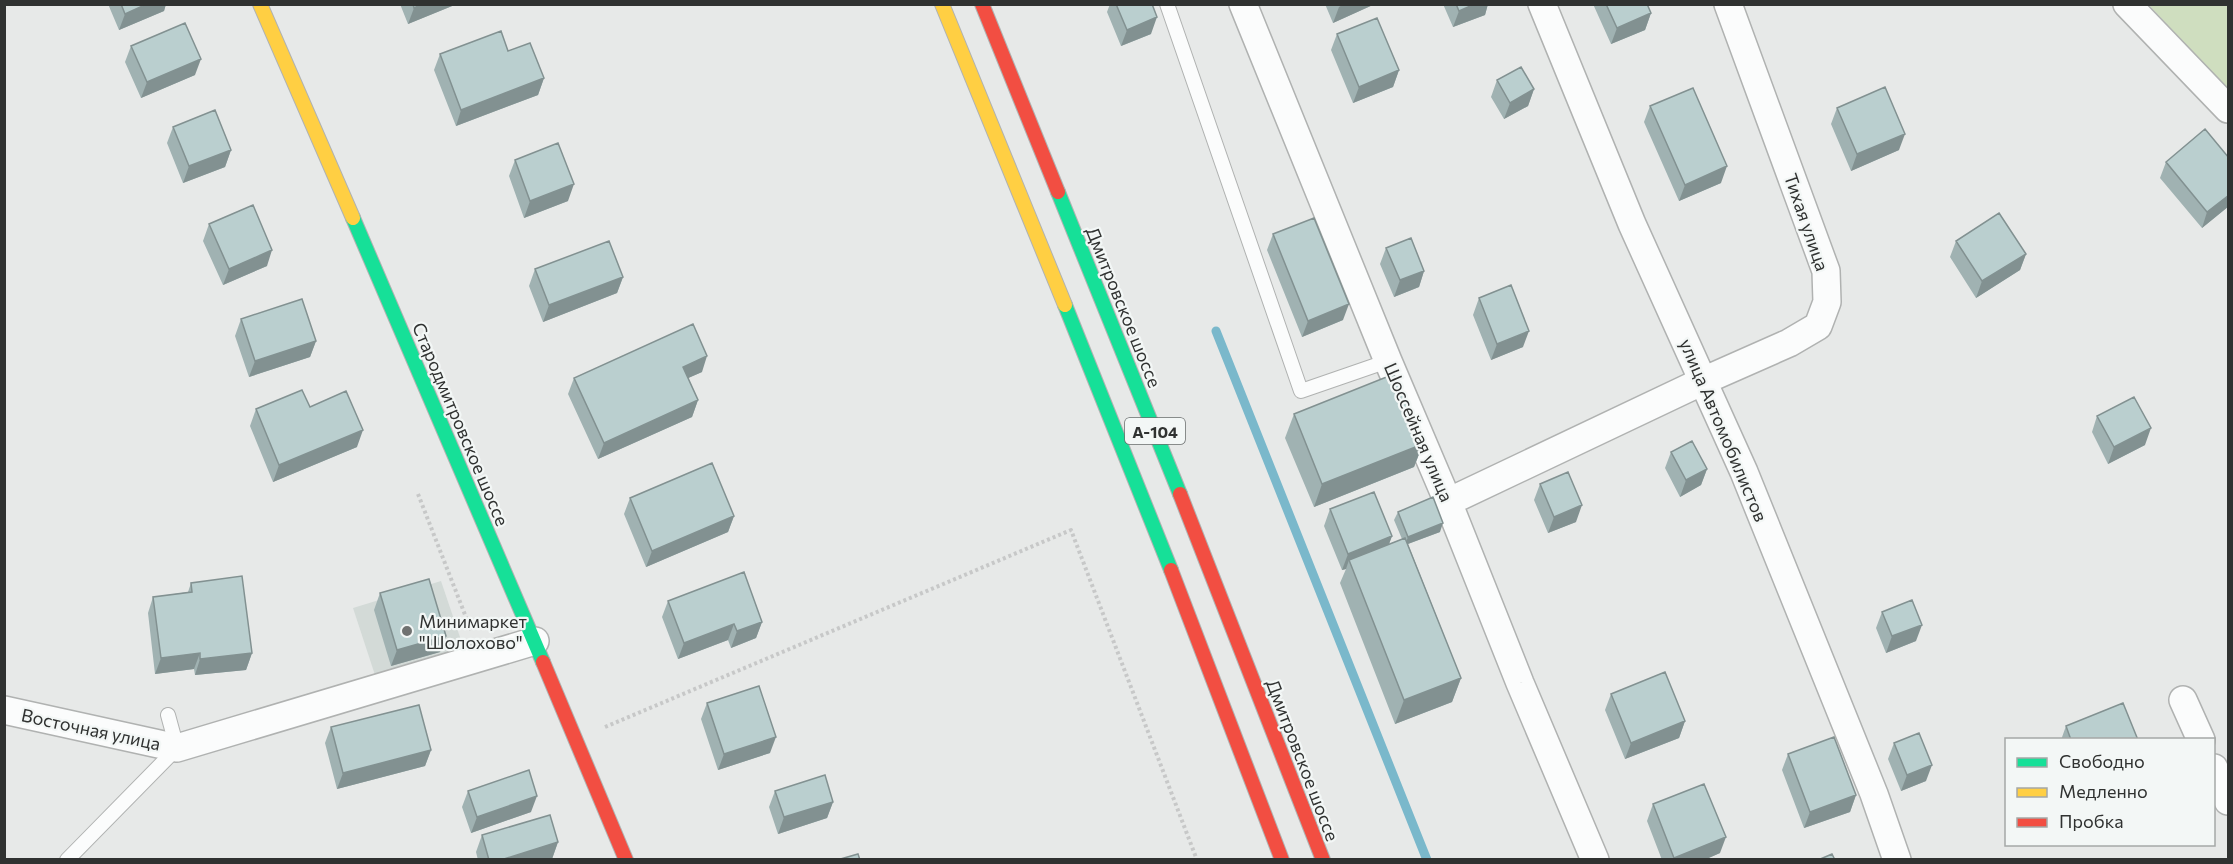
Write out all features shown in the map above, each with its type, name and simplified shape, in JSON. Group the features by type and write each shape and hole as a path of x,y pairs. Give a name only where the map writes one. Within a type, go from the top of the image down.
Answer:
{"main road":[{"name":"Стародмитровское шоссе","path":"260,4 577,739 626,860"},
{"name":"А-104","path":"942,4 1137,482 1282,860"},
{"name":"Дмитровское шоссе","path":"982,4 1165,456 1323,860"}],"street":[{"name":"Шоссейная улица","path":"1244,4 1520,683 1595,860"},
{"name":"улица Автомобилистов","path":"1542,4 1632,224 1762,517 1874,794 1897,860"},
{"name":"Тихая улица","path":"1448,502 1703,381 1789,343 1818,326 1827,302 1826,271 1728,4"},
{"path":"2127,4 2229,109"},
{"path":"177,748 535,641"},
{"path":"2183,700 2200,738"},
{"name":"Восточная улица","path":"4,710 177,748"},
{"path":"2215,770 2229,801"}],"lane":[{"path":"1167,4 1301,391 1389,361"},
{"path":"67,860 177,748 168,715"}],"path":[{"path":"417,494 481,658"},
{"path":"577,739 1071,530 1197,860"}],"shaded area":[{"path":"441,581 464,649 375,675 353,608"}],"green space":[{"path":"2149,5 2228,5 2228,91"}],"building":[{"path":"121,4 147,4 125,14"},
{"path":"1116,4 1152,4 1157,17 1127,30"},
{"path":"1456,4 1475,4 1459,11"},
{"path":"1606,4 1647,4 1651,13 1617,28"},
{"path":"1377,18 1399,70 1359,87 1337,34"},
{"path":"185,23 201,59 147,82 131,46"},
{"path":"501,31 508,51 530,43 544,78 461,110 440,54"},
{"path":"1521,67 1534,89 1510,103 1497,80"},
{"path":"1885,87 1905,134 1857,154 1837,108"},
{"path":"1693,88 1727,166 1685,185 1650,106"},
{"path":"215,110 231,150 189,166 173,127"},
{"path":"2205,129 2229,158 2229,195 2207,212 2166,162"},
{"path":"558,143 574,184 530,201 515,160"},
{"path":"253,205 272,250 229,269 209,224"},
{"path":"1999,213 2026,254 1982,281 1956,241"},
{"path":"1314,218 1349,304 1308,321 1273,234"},
{"path":"1411,238 1424,271 1400,280 1386,248"},
{"path":"609,241 623,277 549,305 535,269"},
{"path":"1511,285 1529,331 1497,344 1479,298"},
{"path":"302,299 316,341 255,361 241,319"},
{"path":"693,324 707,356 683,367 698,400 604,443 574,378"},
{"path":"1394,374 1423,444 1322,484 1294,414"},
{"path":"302,390 310,407 346,391 363,430 279,465 256,409"},
{"path":"2134,397 2151,428 2114,447 2097,416"},
{"path":"1692,441 1707,469 1686,480 1671,452"},
{"path":"712,463 734,516 652,551 630,498"},
{"path":"1568,472 1582,505 1554,517 1540,484"},
{"path":"1374,492 1392,536 1348,554 1330,509"},
{"path":"1433,497 1443,523 1408,537 1398,512"},
{"path":"1405,538 1461,678 1404,700 1349,560"},
{"path":"744,572 762,622 737,631 734,624 684,643 668,601"},
{"path":"242,576 252,653 200,659 200,653 161,658 153,597 192,592 191,583"},
{"name":"Минимаркет \"Шолохово\"","path":"429,579 446,636 397,650 380,593"},
{"path":"1912,600 1922,625 1892,636 1882,612"},
{"path":"1665,672 1685,721 1631,743 1611,694"},
{"path":"759,686 776,737 724,754 707,703"},
{"path":"2123,703 2137,738 2070,738 2066,726"},
{"path":"419,705 431,750 343,773 331,727"},
{"path":"1919,733 1932,765 1907,775 1894,743"},
{"path":"1834,737 1856,795 1810,812 1788,754"},
{"path":"529,770 537,796 477,817 468,791"},
{"path":"825,775 833,802 784,817 775,791"},
{"path":"1704,784 1726,837 1674,858 1653,804"},
{"path":"550,815 558,842 501,860 489,860 482,835"},
{"path":"858,854 860,860 837,860"},
{"path":"1832,854 1835,860 1818,860"}],"waterway":[{"path":"1216,331 1427,860"}],"traffic: fast":[{"path":"1058,192 1180,494"},
{"path":"353,218 543,662"},
{"path":"1065,305 1171,570"}],"traffic: slow":[{"path":"260,4 353,218"},
{"path":"942,4 1065,305"}],"traffic: jam":[{"path":"982,4 1058,192"},
{"path":"1180,494 1323,860"},
{"path":"1171,570 1282,860"},
{"path":"543,662 626,860"}],"place":[{"name":"Минимаркет \"Шолохово\"","path":"407,631"}]}
